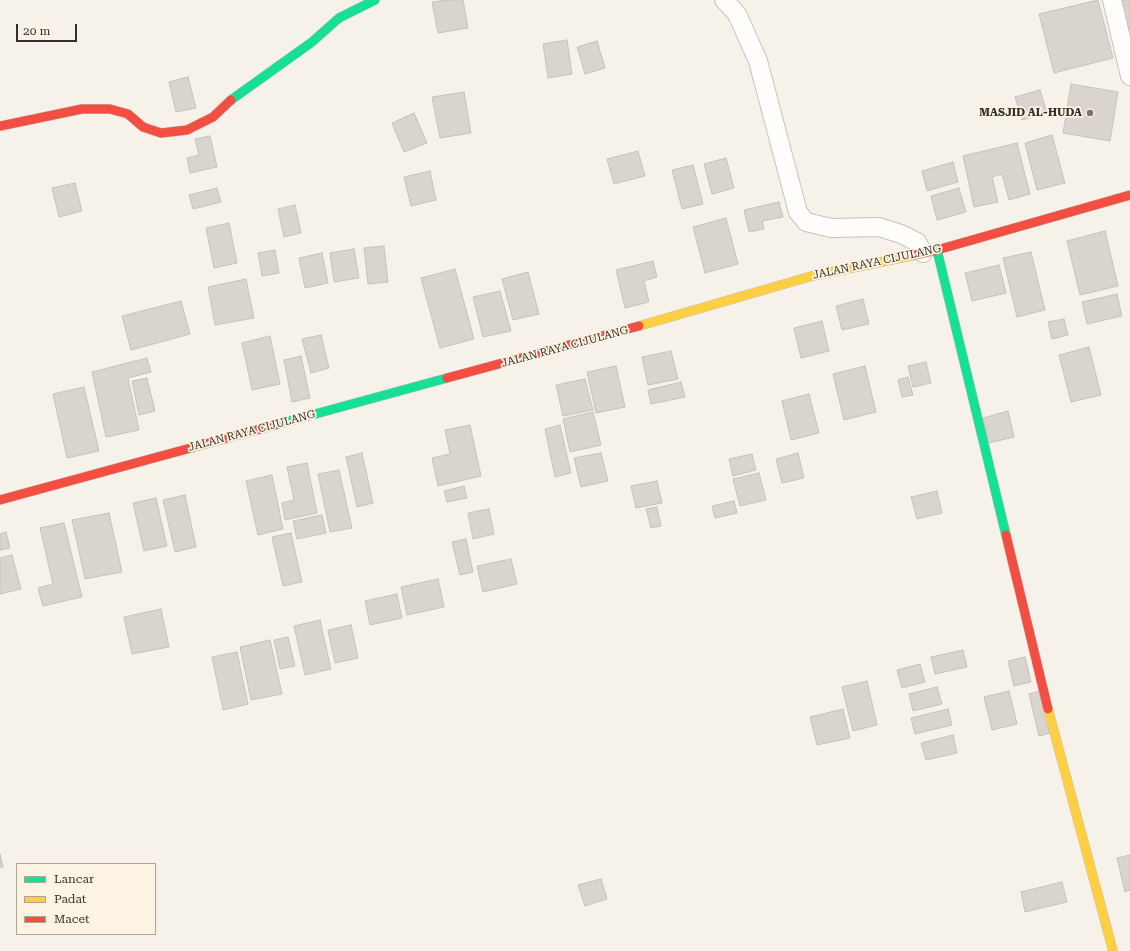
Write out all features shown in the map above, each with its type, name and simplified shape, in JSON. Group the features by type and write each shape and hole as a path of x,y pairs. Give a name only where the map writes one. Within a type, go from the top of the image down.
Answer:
{"main road":[{"path":"0,126 82,109 110,109 128,114 143,127 161,133 187,130 213,117 236,95 270,73 312,42 338,18 375,0"},
{"name":"JALAN RAYA CIJULANG","path":"0,500 639,326 812,276 930,251 1130,195"},
{"path":"930,251 1047,706 1113,951"}],"street":[{"path":"724,0 737,14 758,60 798,212 806,222 830,228 879,227 901,234 930,251"},
{"path":"1112,0 1130,76"}],"building":[{"path":"463,0 468,28 438,33 432,2"},
{"path":"1098,0 1113,58 1054,73 1039,14"},
{"path":"1118,0 1130,0 1130,48"},
{"path":"567,40 572,74 548,78 543,44"},
{"path":"597,41 605,68 585,74 577,47"},
{"path":"188,77 196,108 176,112 169,82"},
{"name":"MASJID AL-HUDA","path":"1071,84 1118,92 1110,141 1063,133"},
{"path":"1040,90 1047,113 1022,120 1015,97"},
{"path":"464,92 471,133 440,138 432,97"},
{"path":"414,113 427,143 404,152 392,123"},
{"path":"1052,135 1065,183 1037,190 1025,143"},
{"path":"210,136 217,167 190,173 187,158 199,155 195,139"},
{"path":"1017,143 1030,194 1009,200 1002,174 992,177 998,202 974,207 963,156"},
{"path":"638,151 645,176 614,184 607,159"},
{"path":"726,158 734,188 712,194 704,164"},
{"path":"953,162 958,182 927,191 922,171"},
{"path":"693,165 703,204 682,209 672,170"},
{"path":"430,171 436,200 411,206 404,177"},
{"path":"75,183 82,211 59,217 52,188"},
{"path":"217,188 221,202 193,209 189,195"},
{"path":"959,188 966,212 937,220 931,196"},
{"path":"779,202 783,217 762,221 764,229 749,232 744,210"},
{"path":"295,205 301,233 284,237 278,209"},
{"path":"726,218 738,264 705,273 693,227"},
{"path":"229,223 237,263 214,268 206,228"},
{"path":"1105,231 1118,286 1080,295 1067,241"},
{"path":"384,246 388,282 368,284 364,248"},
{"path":"354,249 359,278 334,282 330,253"},
{"path":"275,250 279,273 262,276 258,253"},
{"path":"1031,252 1045,310 1017,317 1003,258"},
{"path":"322,253 328,283 305,288 299,258"},
{"path":"653,261 657,277 644,281 649,302 625,308 616,270"},
{"path":"999,265 1006,293 972,301 965,273"},
{"path":"455,269 474,339 440,348 421,278"},
{"path":"528,272 539,314 513,320 502,279"},
{"path":"246,279 254,318 215,325 208,287"},
{"path":"500,291 511,331 483,337 473,297"},
{"path":"1117,294 1122,316 1087,324 1082,302"},
{"path":"863,299 869,324 842,330 836,306"},
{"path":"181,301 190,334 131,350 122,316"},
{"path":"1064,319 1068,335 1052,339 1048,322"},
{"path":"822,321 829,351 801,358 794,328"},
{"path":"321,335 329,368 311,373 302,339"},
{"path":"270,336 280,384 252,390 242,343"},
{"path":"1089,347 1101,395 1071,402 1059,355"},
{"path":"671,351 678,379 648,385 642,357"},
{"path":"301,356 310,398 292,402 284,360"},
{"path":"147,358 151,372 128,378 139,430 106,437 92,372"},
{"path":"926,362 931,383 913,387 908,366"},
{"path":"616,366 625,407 596,413 587,372"},
{"path":"865,366 876,412 844,420 833,374"},
{"path":"908,377 913,395 902,397 898,380"},
{"path":"147,378 155,411 139,415 132,381"},
{"path":"585,379 593,410 563,416 556,385"},
{"path":"681,382 685,397 651,404 648,390"},
{"path":"84,387 99,451 67,458 53,394"},
{"path":"809,394 819,433 791,440 782,401"},
{"path":"1008,411 1014,437 989,443 983,418"},
{"path":"593,412 601,445 570,452 563,419"},
{"path":"470,425 481,476 438,486 432,458 450,454 445,430"},
{"path":"560,425 571,473 555,477 545,429"},
{"path":"362,453 373,503 357,507 346,457"},
{"path":"601,453 608,481 581,487 574,458"},
{"path":"798,453 804,478 782,483 776,459"},
{"path":"752,454 756,470 733,476 729,459"},
{"path":"307,463 317,513 285,520 282,503 294,500 287,467"},
{"path":"339,470 352,528 330,532 318,474"},
{"path":"759,473 766,500 740,506 733,479"},
{"path":"272,475 283,529 258,535 246,481"},
{"path":"657,481 662,503 636,508 631,486"},
{"path":"464,486 467,498 447,502 444,491"},
{"path":"937,491 942,513 917,519 911,497"},
{"path":"185,495 196,547 175,552 163,500"},
{"path":"156,498 167,546 144,551 133,503"},
{"path":"734,501 737,513 715,518 712,506"},
{"path":"657,507 661,526 651,528 646,509"},
{"path":"489,509 494,534 473,539 468,513"},
{"path":"109,513 122,572 85,579 72,520"},
{"path":"322,515 326,533 297,539 293,521"},
{"path":"64,523 82,597 43,606 38,588 53,584 40,528"},
{"path":"6,532 10,548 0,550 0,534"},
{"path":"291,533 302,582 283,586 272,537"},
{"path":"466,539 473,572 460,575 452,542"},
{"path":"12,555 21,589 0,594 0,558"},
{"path":"511,559 517,584 483,592 477,566"},
{"path":"438,579 444,607 407,615 401,587"},
{"path":"397,594 402,618 370,625 365,601"},
{"path":"161,609 169,647 132,654 124,617"},
{"path":"320,620 331,669 305,675 294,626"},
{"path":"351,625 358,658 335,663 328,630"},
{"path":"288,637 295,666 280,669 274,640"},
{"path":"270,640 282,694 251,700 240,647"},
{"path":"963,650 967,667 935,674 931,657"},
{"path":"237,652 248,704 223,710 212,657"},
{"path":"1025,657 1031,682 1014,686 1008,661"},
{"path":"920,664 925,682 902,688 897,670"},
{"path":"867,681 877,725 853,731 842,687"},
{"path":"937,687 942,704 913,711 909,694"},
{"path":"1044,690 1054,732 1039,736 1029,694"},
{"path":"1009,691 1017,724 992,730 984,697"},
{"path":"843,709 850,738 817,745 810,717"},
{"path":"948,709 952,725 915,734 911,718"},
{"path":"953,735 957,753 926,760 921,743"},
{"path":"0,854 3,867 0,867"},
{"path":"1130,855 1130,890 1125,892 1117,858"},
{"path":"601,879 607,899 585,906 578,885"},
{"path":"1062,882 1067,902 1025,912 1021,892"}],"traffic: fast":[{"path":"231,100 312,42 339,18 375,0"},
{"path":"937,250 1006,535"},
{"path":"275,425 447,378"}],"traffic: slow":[{"path":"639,326 812,276 915,255"},
{"path":"1048,709 1113,951"}],"traffic: jam":[{"path":"0,126 82,109 110,109 128,114 143,127 161,133 187,130 213,117 231,100"},
{"path":"915,255 1130,195"},
{"path":"447,378 639,326"},
{"path":"0,500 275,425"},
{"path":"1006,535 1048,709"}],"place":[{"name":"MASJID AL-HUDA","path":"1090,113"}]}
